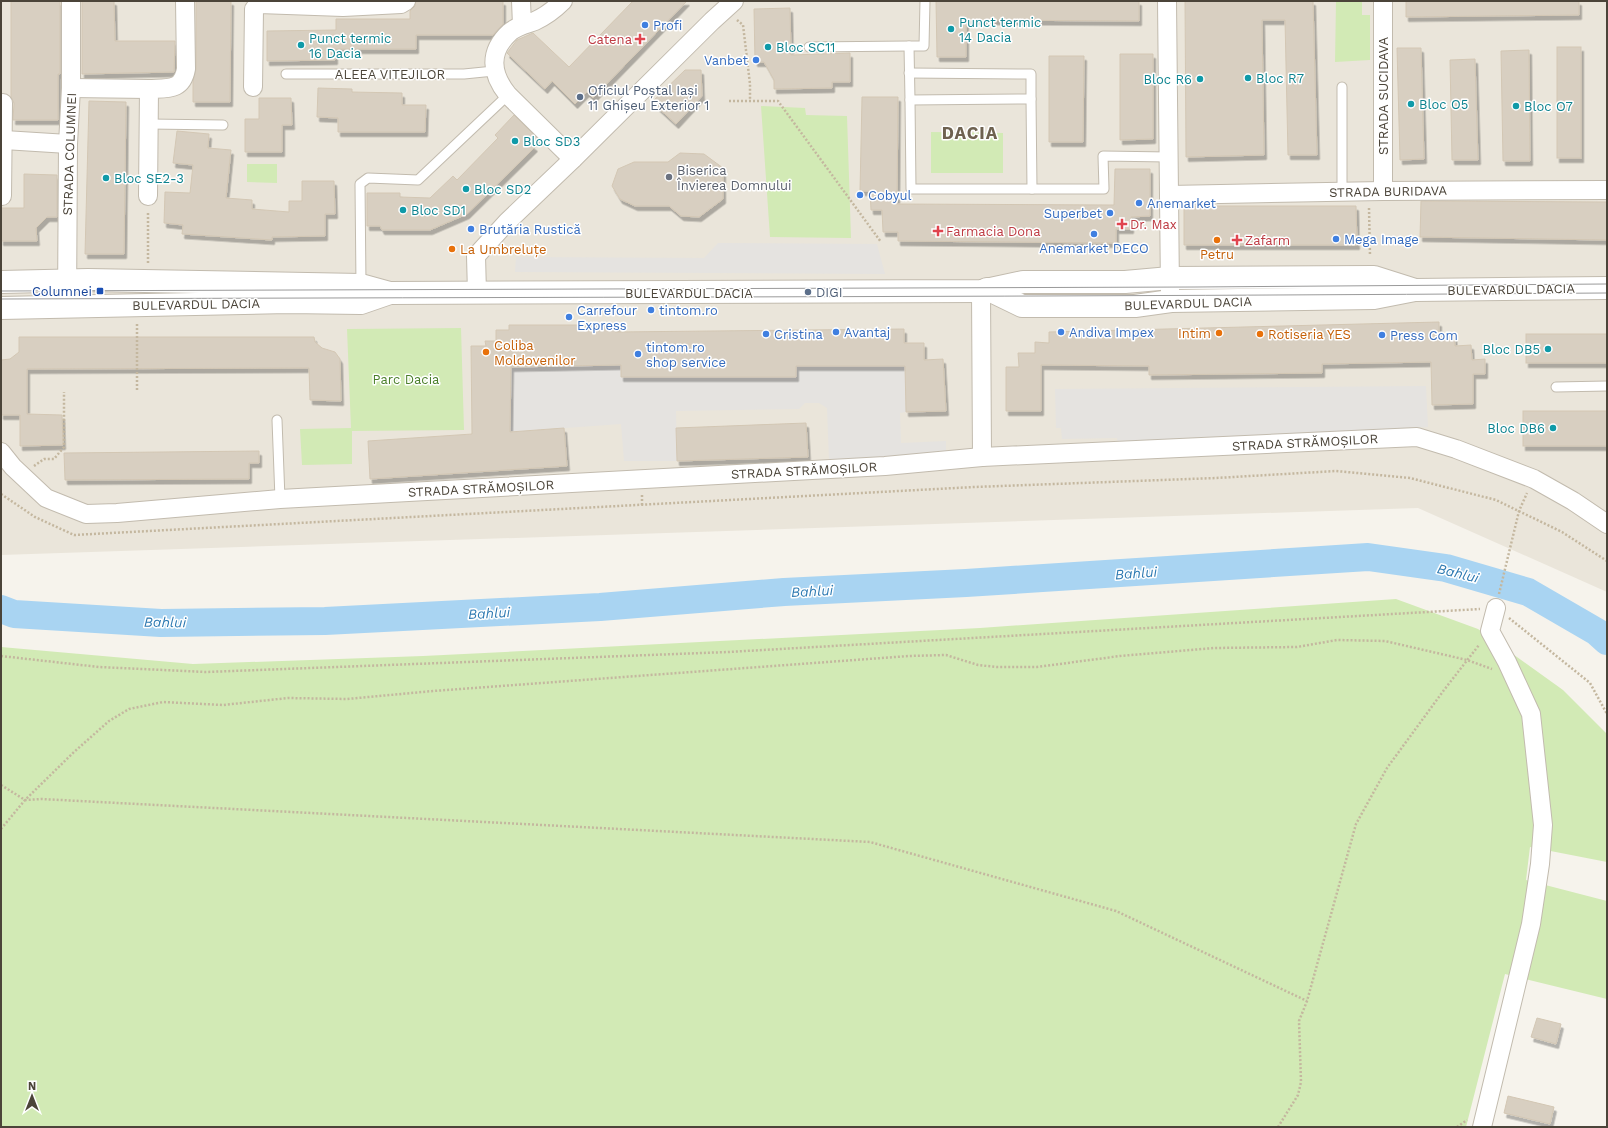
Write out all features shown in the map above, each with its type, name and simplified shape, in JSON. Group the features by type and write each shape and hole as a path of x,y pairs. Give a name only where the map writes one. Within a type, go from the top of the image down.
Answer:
{"street":[{"name":"STRADA COLUMNEI","path":"66,306 68,144 71,88 71,1"},
{"path":"71,88 149,89 172,88 180,84 185,78 186,69 185,1"},
{"path":"254,87 254,9 259,4 401,4 406,1"},
{"path":"521,1 522,25"},
{"path":"563,1 545,16 522,25 510,32 496,50 494,70 499,84 508,95 574,159"},
{"path":"1167,1 1171,301"},
{"name":"STRADA SUCIDAVA","path":"1376,191 1383,1"},
{"path":"477,294 476,256 507,222 574,159 729,5"},
{"path":"148,196 149,89"},
{"path":"2,196 4,140 3,103"},
{"path":"4,140 68,144"},
{"name":"STRADA BURIDAVA","path":"1169,195 1376,191 1607,190"},
{"name":"BULEVARDUL DACIA","path":"1,308 288,302 361,294 390,293 477,294 984,290 1023,282 1125,282 1170,278 1374,277 1415,290"},
{"name":"BULEVARDUL DACIA","path":"1,282 66,280 361,294"},
{"name":"BULEVARDUL DACIA","path":"984,290 1022,306 1136,306 1171,301 1374,298 1415,290 1607,288"},
{"path":"982,457 984,290"},
{"name":"STRADA STRĂMOȘILOR","path":"1,452 46,498 86,514 117,513 280,499 878,466 982,457 1417,436 1456,449 1534,479 1573,501 1607,524"},
{"path":"1482,1127 1531,924 1540,864 1543,825 1531,714 1490,631 1496,608"}],"lane":[{"path":"809,47 924,46 925,1"},
{"path":"909,46 910,189 1104,189 1103,156 1168,157"},
{"name":"ALEEA VITEJILOR","path":"286,74 464,74 494,70"},
{"path":"909,73 1031,74 1032,189"},
{"path":"1342,87 1342,192"},
{"path":"361,294 360,184 368,178 418,180 508,95"},
{"path":"910,100 1031,99"},
{"path":"149,124 223,125"},
{"path":"1556,387 1607,386"},
{"path":"277,420 280,499"}],"path":[{"path":"729,5 743,25 750,84 750,100"},
{"path":"729,101 778,101 881,242"},
{"path":"1370,256 1376,191"},
{"path":"148,196 148,265"},
{"path":"137,323 138,391"},
{"path":"33,466 44,459 54,459 64,447 64,392"},
{"path":"1,494 36,517 74,535 966,488 1216,478 1336,471 1410,478 1496,500 1562,532 1607,561"},
{"path":"1496,608 1509,547 1519,511"},
{"path":"1,656 100,667 206,672 728,652 1496,608 1590,683 1607,714"},
{"path":"1278,1127 1298,1095 1301,1082 1299,1021 1307,1001 1356,824 1387,768 1490,631"},
{"path":"1,829 25,800 109,720 129,709 163,702 223,705 288,698 347,699 433,691 909,656 946,655 978,665 998,667 1037,667 1120,656 1214,648 1296,647 1337,640 1385,641 1467,660 1514,678"},
{"path":"1,786 25,800 41,799 870,842 1116,911 1307,1001"}],"shaded area":[{"name":"DACIA","path":"1,1 1607,1 1607,592 1418,508 1,555"},
{"path":"718,243 877,244 885,274 515,272 516,257 704,258"},
{"path":"621,365 621,377 795,377 796,366 905,366 906,412 900,413 901,443 946,441 946,453 829,461 827,408 819,403 805,403 799,409 676,411 677,461 624,461 621,424 510,432 511,367"},
{"path":"1426,386 1428,427 1118,445 1117,438 1062,439 1061,428 1056,428 1055,389"}],"green space":[{"path":"1336,1 1362,1 1362,15 1370,15 1370,60 1335,62"},
{"path":"761,106 805,108 806,115 847,116 851,238 770,237"},
{"path":"931,132 1003,133 1003,173 931,173"},
{"path":"247,164 277,164 277,183 247,182"},
{"name":"Parc Dacia","path":"461,328 464,430 352,431 352,464 302,465 300,429 351,428 347,329"},
{"path":"1396,599 1478,629 1563,690 1607,734 1607,862 1530,847 1526,880 1607,901 1607,999 1505,974 1466,1127 1,1127 1,647 193,664 423,656 980,628"}],"building":[{"path":"11,1 60,1 60,74 58,74 58,120 13,120 14,103 11,97"},
{"path":"82,1 114,1 115,41 175,41 174,72 82,74"},
{"path":"196,1 231,1 230,102 193,102 193,81 196,69"},
{"path":"416,1 503,1 503,24 493,35 416,35 416,49 335,49 335,60 267,61 267,31 336,30 336,19 410,19 410,11 415,6"},
{"path":"633,1 687,1 593,98 587,92 575,104 552,81 545,89 507,53 517,40 533,33 569,67"},
{"path":"936,1 1139,1 1139,21 966,20 966,57 937,57"},
{"path":"1185,1 1313,1 1317,155 1288,155 1285,20 1262,20 1264,155 1186,157"},
{"path":"1406,1 1579,1 1579,15 1406,17"},
{"name":"Bloc SC11","path":"790,8 791,55 850,53 850,82 832,82 832,88 774,89 774,80 764,62 755,62 754,9"},
{"path":"1557,47 1581,47 1581,158 1557,158"},
{"name":"Bloc O5","path":"1397,48 1421,48 1424,159 1400,160"},
{"name":"Bloc O7","path":"1529,50 1530,161 1503,161 1501,51"},
{"path":"1120,54 1153,54 1153,139 1120,140"},
{"path":"1049,56 1084,56 1083,142 1049,142"},
{"path":"1475,59 1478,160 1452,160 1450,60"},
{"path":"685,70 701,70 702,96 676,124 652,102"},
{"path":"318,88 352,89 352,92 402,93 402,105 426,105 425,132 338,132 338,118 317,117"},
{"path":"862,97 898,97 897,204 1114,205 1115,169 1150,169 1150,216 1131,217 1131,229 1116,229 1116,243 898,241 898,232 883,232 882,210 871,210 870,191 860,191"},
{"path":"259,98 291,98 292,125 282,125 282,152 245,152 245,119 259,119"},
{"name":"Bloc SE2-3","path":"89,101 126,102 124,254 85,254"},
{"path":"514,115 537,138 531,144 535,147 467,214 430,230 382,230 380,226 367,226 367,193 400,193 400,197 430,198 453,176 457,180 498,138 495,135"},
{"path":"177,131 209,134 208,148 231,150 226,198 252,200 252,209 289,212 289,201 302,201 302,181 334,181 335,214 325,214 325,236 272,237 272,240 182,234 183,225 164,223 165,192 190,193 193,165 173,163"},
{"name":"Biserica Învierea Domnului","path":"680,153 704,154 723,168 723,199 699,217 681,216 669,206 635,206 620,199 612,186 618,169 634,162 668,162"},
{"path":"24,174 57,175 57,217 47,217 36,228 37,241 1,241 1,208 24,208"},
{"path":"1421,201 1607,202 1607,240 1420,237"},
{"path":"1184,206 1356,206 1357,245 1184,245"},
{"path":"1439,322 1439,335 1454,334 1455,346 1471,345 1472,360 1485,359 1485,374 1473,374 1473,404 1432,405 1431,362 1322,364 1322,373 1149,375 1149,366 1041,365 1041,411 1006,411 1006,367 1019,367 1018,353 1035,353 1035,342 1049,343 1049,332"},
{"path":"509,325 618,325 615,332 904,329 904,343 924,343 924,360 943,359 946,411 906,412 905,366 796,366 796,377 621,377 621,365 511,367 510,432 564,428 567,466 370,479 368,441 472,434 471,346 486,346 485,341 496,341 496,330 509,330"},
{"path":"1526,334 1607,334 1607,363 1526,363"},
{"path":"19,337 314,337 315,342 322,348 335,352 340,359 341,401 310,400 309,368 27,369 27,414 62,415 63,445 20,446 20,415 1,415 1,360 10,359 19,352"},
{"name":"Bloc DB6","path":"1523,411 1607,411 1607,446 1523,446"},
{"path":"806,423 808,457 677,461 676,428"},
{"path":"259,451 259,463 249,463 249,479 65,480 64,453"},
{"path":"1537,1018 1561,1024 1556,1044 1531,1037"},
{"path":"1508,1096 1554,1107 1550,1124 1504,1113"}],"waterway":[{"name":"Bahlui","path":"1,609 14,614 161,623 325,621 600,607 784,592 966,583 1368,557 1446,568 1528,592 1597,632 1607,641"}],"tram line":[{"path":"1,291 1195,287 1607,284"},
{"path":"1,299 1607,293"}],"place":[{"name":"Profi","path":"645,25"},
{"name":"Punct termic 14 Dacia","path":"951,29"},
{"name":"Catena","path":"640,39"},
{"name":"Punct termic 16 Dacia","path":"301,45"},
{"name":"Bloc SC11","path":"768,47"},
{"name":"Vanbet","path":"756,60"},
{"name":"Bloc R7","path":"1248,78"},
{"name":"Bloc R6","path":"1200,79"},
{"name":"Oficiul Poștal Iași 11 Ghișeu Exterior 1","path":"580,97"},
{"name":"Bloc O5","path":"1411,104"},
{"name":"Bloc O7","path":"1516,106"},
{"name":"Bloc SD3","path":"515,141"},
{"name":"Biserica Învierea Domnului","path":"669,177"},
{"name":"Bloc SE2-3","path":"106,178"},
{"name":"Bloc SD2","path":"466,189"},
{"name":"Cobyul","path":"860,195"},
{"name":"Anemarket","path":"1139,203"},
{"name":"Bloc SD1","path":"403,210"},
{"name":"Superbet","path":"1110,213"},
{"name":"Dr. Max","path":"1122,224"},
{"name":"Brutăria Rustică","path":"471,229"},
{"name":"Farmacia Dona","path":"938,231"},
{"name":"Anemarket DECO","path":"1094,234"},
{"name":"Mega Image","path":"1336,239"},
{"name":"Petru","path":"1217,240"},
{"name":"Zafarm","path":"1237,240"},
{"name":"La Umbreluțe","path":"452,249"},
{"name":"Columnei","path":"100,291"},
{"name":"DIGI","path":"808,292"},
{"name":"tintom.ro","path":"651,310"},
{"name":"Carrefour Express","path":"569,317"},
{"name":"Avantaj","path":"836,332"},
{"name":"Andiva Impex","path":"1061,332"},
{"name":"Intim","path":"1219,333"},
{"name":"Cristina","path":"766,334"},
{"name":"Rotiseria YES","path":"1260,334"},
{"name":"Press Com","path":"1382,335"},
{"name":"Bloc DB5","path":"1548,349"},
{"name":"Coliba Moldovenilor","path":"486,352"},
{"name":"tintom.ro shop service","path":"638,354"},
{"name":"Bloc DB6","path":"1553,428"}],"district":[{"name":"DACIA","path":"970,133"}]}
